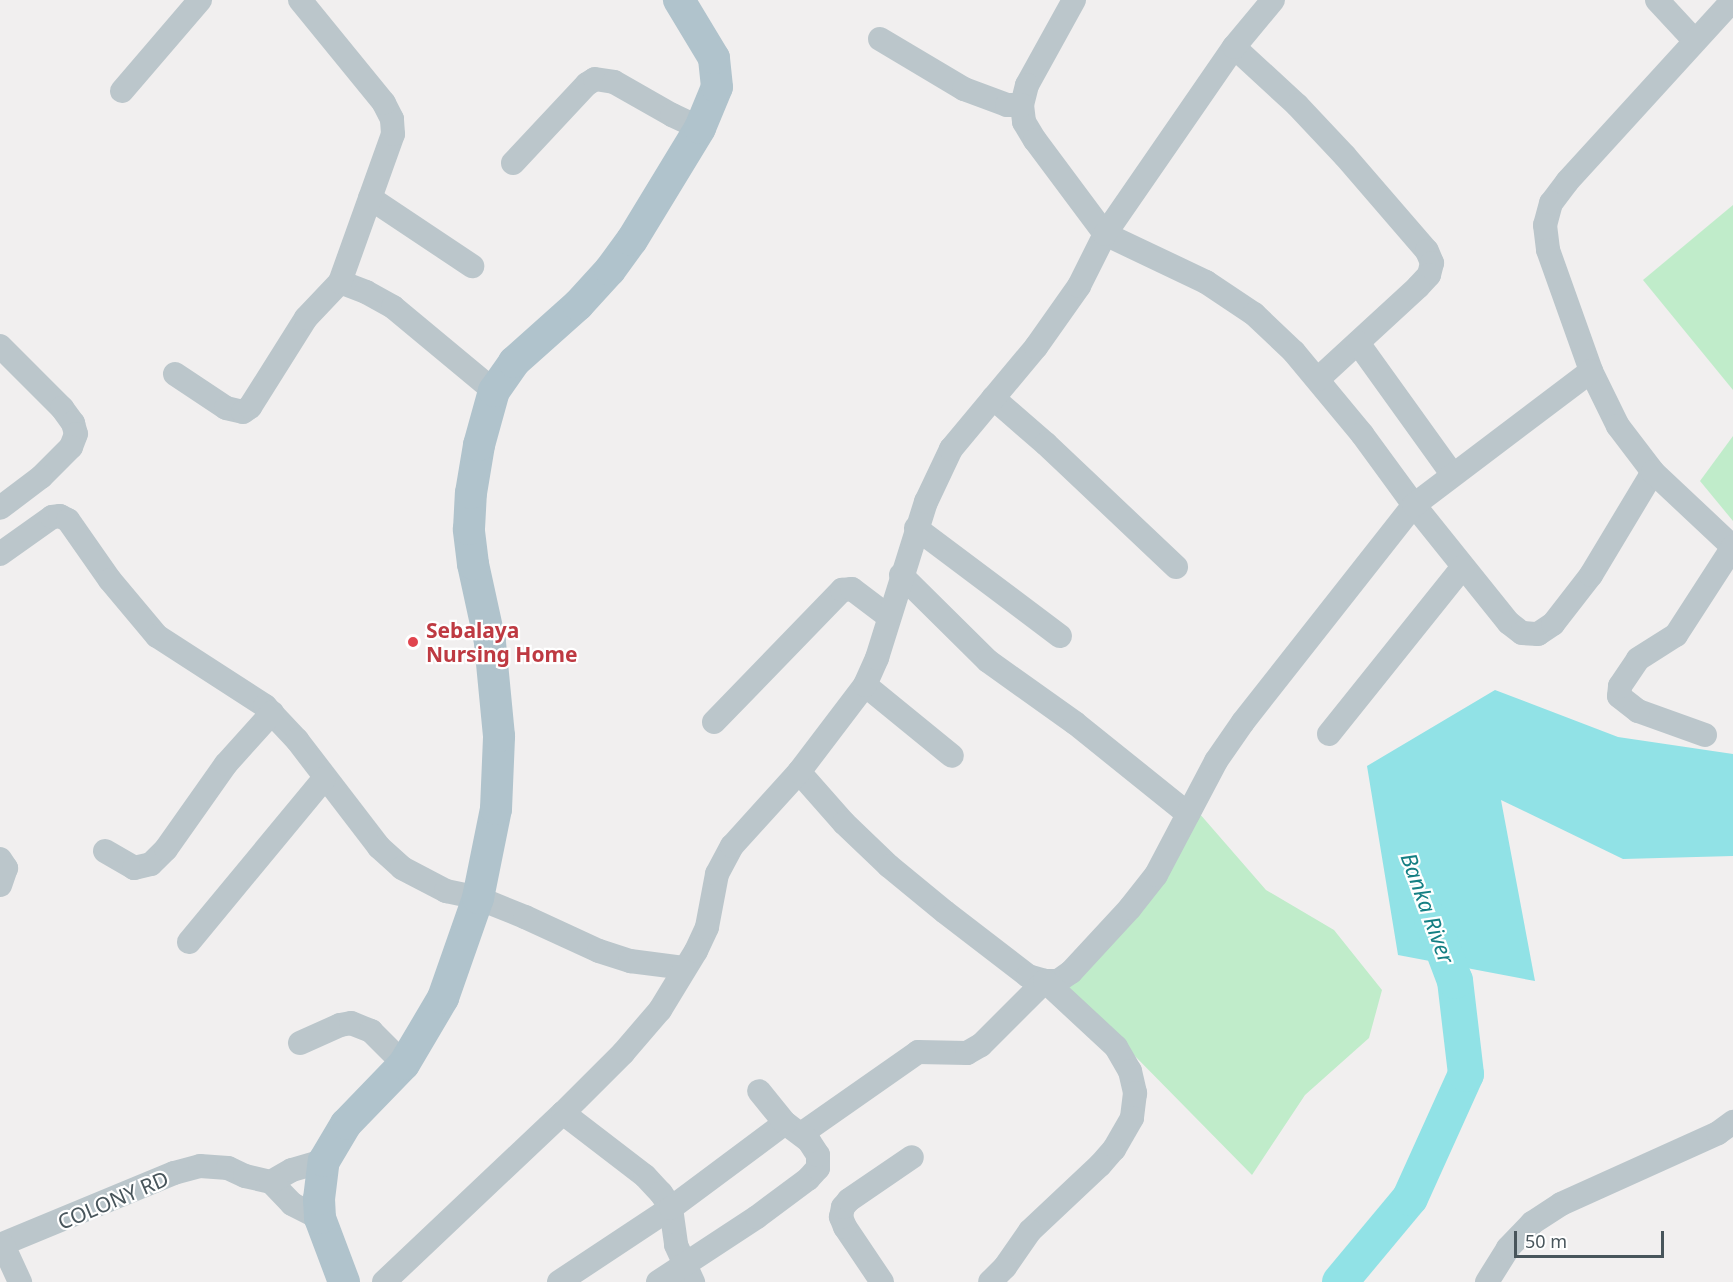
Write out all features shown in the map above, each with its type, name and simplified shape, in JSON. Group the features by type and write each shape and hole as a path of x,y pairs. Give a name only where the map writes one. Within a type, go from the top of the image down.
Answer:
{"main road":[{"path":"344,1282 320,1218 319,1199 324,1161 346,1124 404,1064 443,998 478,898 496,809 499,736 489,642 473,564 470,529 473,483 494,391 514,362 578,305 610,270 632,240 700,128 717,87 714,58 679,0"}],"street":[{"path":"122,91 200,0"},
{"path":"175,374 226,408 243,412 250,407 306,318 340,282 393,134 392,119 384,103 300,0"},
{"path":"1074,0 1027,85 1022,105 1024,122 1035,140 1106,234 1206,282 1254,314 1318,379 1509,624 1522,633 1538,634 1553,624 1591,575 1653,472"},
{"path":"384,1282 563,1113 623,1053 660,1010 696,951 707,927 717,874 732,846 799,772 865,685 877,658 916,528 951,449 1036,347 1079,286 1106,234 1234,47 1273,0"},
{"path":"1658,0 1694,40"},
{"path":"1705,735 1638,711 1619,696 1620,686 1638,659 1676,635 1733,547 1653,472 1618,426 1591,371 1548,250 1545,225 1551,203 1694,40 1733,0"},
{"path":"880,39 964,89 1007,105 1022,105"},
{"path":"1234,47 1313,122 1427,251 1432,263 1429,275 1318,379"},
{"path":"513,163 587,84 595,79 614,82 700,128"},
{"path":"370,198 472,266"},
{"path":"340,282 366,292 393,307 494,391"},
{"path":"1358,343 1452,474"},
{"path":"0,346 62,408 73,423 76,434 71,447 40,477 0,508"},
{"path":"799,772 844,823 889,866 1028,976 1045,981 1058,981 1071,972 1130,908 1156,875 1216,761 1249,713 1414,505 1591,371"},
{"path":"993,398 1046,444 1176,567"},
{"path":"0,554 52,517 60,516 68,520 110,580 157,636 272,713 297,740 324,779 379,847 402,868 446,891 478,898 525,916 600,951 630,961 684,968"},
{"path":"916,528 1060,636"},
{"path":"1329,734 1463,567"},
{"path":"901,575 988,661 1075,723 1188,814"},
{"path":"714,722 842,590 852,589 889,617"},
{"path":"865,685 952,756"},
{"path":"105,851 134,868 151,864 166,849 226,764 272,713"},
{"path":"189,942 324,779"},
{"path":"0,859 6,868 0,885"},
{"path":"559,1282 793,1129 918,1052 933,1050 967,1053 981,1045 1045,981"},
{"path":"990,1282 1005,1267 1030,1231 1114,1149 1132,1118 1135,1094 1130,1071 1116,1047 1045,981"},
{"path":"300,1043 340,1025 351,1023 371,1031 404,1064"},
{"path":"658,1282 689,1273 808,1179 818,1168 818,1155 759,1090"},
{"path":"563,1113 645,1176 661,1193 671,1208 676,1245 689,1273"},
{"path":"1487,1282 1508,1248 1532,1222 1561,1204 1718,1133 1733,1122"},
{"path":"882,1282 844,1227 841,1217 843,1208 849,1200 912,1157"},
{"path":"320,1218 292,1204 271,1182 292,1170 324,1161"},
{"name":"COLONY RD","path":"1,1245 174,1173 200,1166 228,1168 245,1176 271,1182"},
{"path":"1,1245 20,1282"}],"green space":[{"path":"1733,205 1733,390 1643,280"},
{"path":"1733,436 1733,521 1700,481"},
{"path":"1199,813 1266,890 1334,930 1382,990 1369,1038 1305,1095 1252,1175 1065,985"}],"water":[{"path":"1495,690 1618,737 1733,754 1733,856 1623,859 1501,800 1535,981 1398,955 1367,766"}],"waterway":[{"name":"Banka River","path":"1340,1282 1410,1198 1466,1074 1455,981 1432,920"}],"place":[{"name":"Sebalaya Nursing Home","path":"413,642"}]}
